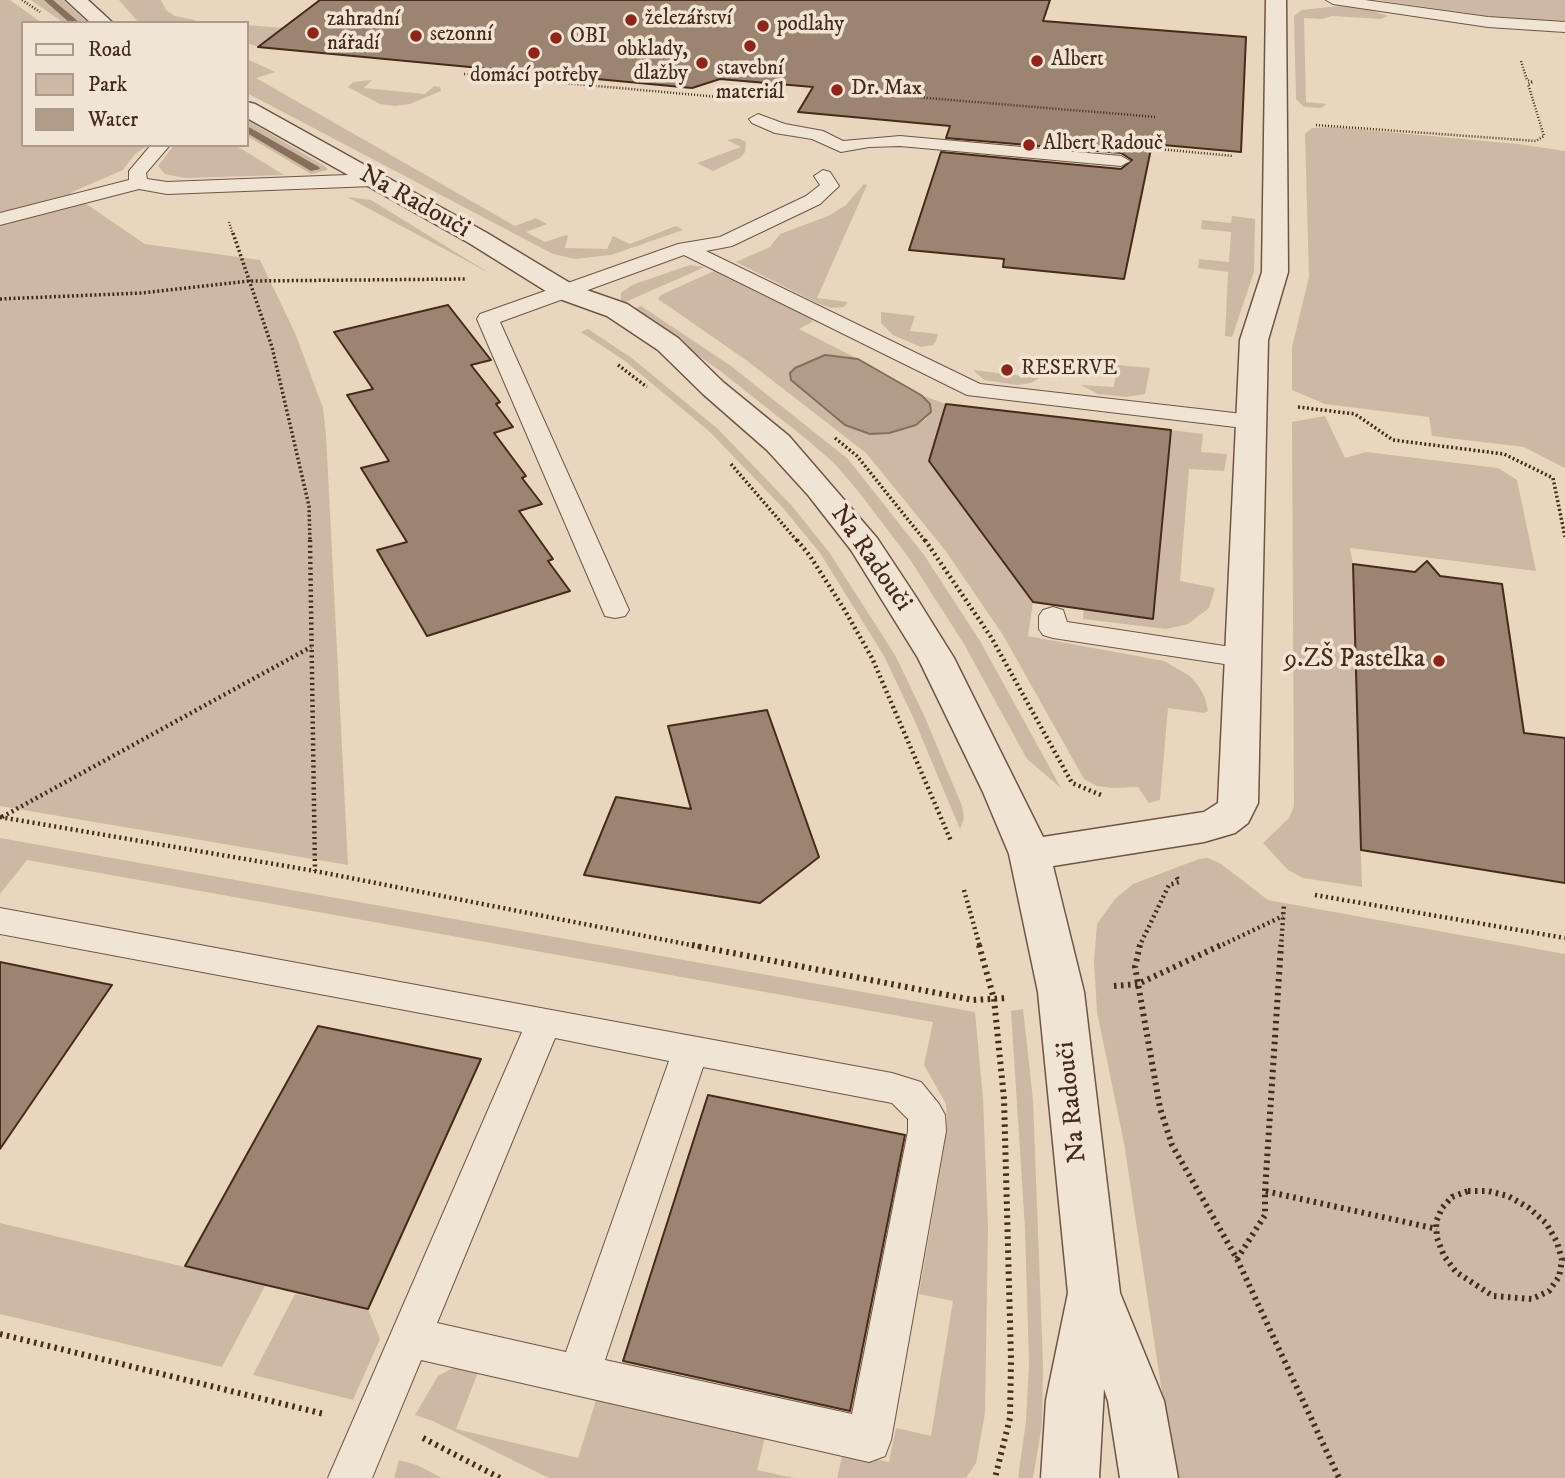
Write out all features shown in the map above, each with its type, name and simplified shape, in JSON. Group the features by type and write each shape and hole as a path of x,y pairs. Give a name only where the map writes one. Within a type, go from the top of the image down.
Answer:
{"street":[{"path":"76,0 101,21"},
{"path":"103,0 119,21"},
{"path":"1030,855 1221,823 1234,813 1238,803 1254,340 1275,272 1276,0"},
{"name":"Na Radouči","path":"248,110 478,238 566,292 589,321 640,353 713,388 778,443 819,488 872,555 936,658 1003,792 1030,855 1061,992 1094,1293"},
{"path":"1070,1478 1074,1400 1094,1293"},
{"path":"1094,1293 1136,1401 1149,1478"}],"lane":[{"path":"1333,0 1488,22 1565,27"},
{"path":"758,120 781,129 817,135 841,147 869,142 900,141 1121,161"},
{"path":"139,183 136,175 138,171 160,147"},
{"path":"615,610 488,319 685,248 725,242 787,215 813,200 830,186 823,176 841,147"},
{"path":"0,219 139,183 167,188 373,180"},
{"path":"685,248 975,390 1252,422"},
{"path":"1053,616 1053,629 1244,658"},
{"path":"0,921 892,1088 908,1093 926,1115 927,1131 869,1440 410,1337"},
{"path":"350,1478 544,1022"},
{"path":"579,1375 691,1050"}],"path":[{"path":"1308,125 1518,141 1541,140 1544,136 1528,84 1533,82 1527,80 1519,55"},
{"path":"541,81 547,75"},
{"path":"597,86 603,80"},
{"path":"879,94 1156,117"},
{"path":"216,186 272,347 309,506 315,871"},
{"path":"0,299 141,293 250,281 477,279"},
{"path":"608,357 650,389"},
{"path":"1297,407 1355,414 1392,440 1504,454 1553,478 1565,537"},
{"path":"728,461 774,511 810,556 844,609 872,658 901,720 951,841"},
{"path":"1,817 311,647"},
{"path":"1,817 315,871 973,1000 1020,997"},
{"path":"1172,869 1179,882 1168,885 1140,944 1135,967 1160,1108 1172,1144 1237,1259 1339,1478"},
{"path":"964,890 994,999 1005,1112 1010,1418 995,1478"},
{"path":"1315,895 1565,938"},
{"path":"1237,1259 1265,1215 1284,904"},
{"path":"1138,984 1283,916"},
{"path":"1265,1191 1437,1229"},
{"path":"1488,1191 1519,1202 1546,1223 1558,1241 1564,1261 1559,1278 1549,1291 1532,1299 1493,1296 1456,1272 1444,1256 1437,1238 1442,1208 1452,1197 1468,1192 1488,1191"},
{"path":"0,1334 332,1416"},
{"path":"416,1437 500,1478"}],"green space":[{"path":"0,0 10,0 39,21 21,21 21,147 146,147 135,154 123,170 70,193 145,244 260,260 295,333 323,408 326,435 348,865 0,806"},
{"path":"31,0 63,0 86,21 61,21"},
{"path":"119,0 161,0 166,10 175,16 195,20 195,21 137,21"},
{"path":"1378,0 1565,0 1565,24 1513,20"},
{"path":"1338,6 1367,9 1388,16 1381,19 1332,16 1322,19 1304,18 1306,102 1327,104 1321,108 1304,107 1296,99 1294,16 1302,10"},
{"path":"248,25 283,28 258,47 248,43"},
{"path":"248,59 275,72 256,78 515,226 536,218 547,224 526,232 545,242 566,235 565,248 607,249 613,236 630,244 676,226 683,230 611,255 575,259 553,254 248,94"},
{"path":"372,80 364,88 425,94 434,86 440,87 441,91 410,104 395,106 380,104 348,87 353,82"},
{"path":"248,121 328,170 311,174 248,137"},
{"path":"1333,127 1518,144 1565,151 1565,468 1524,447 1432,436 1429,417 1325,404 1292,390 1292,347 1309,277 1305,134 1312,128"},
{"path":"738,138 746,142 745,152 740,158 713,171 697,163 741,147 727,140"},
{"path":"172,147 238,147 284,175 185,178 165,174 158,166"},
{"path":"864,184 867,185 817,298 848,302 844,307 831,308 817,303 736,262 770,247 780,234 828,216 846,205"},
{"path":"347,197 371,200 491,274"},
{"path":"1232,216 1255,219 1254,272 1232,337 1225,336 1228,272 1198,268 1199,259 1229,262 1231,232 1201,229 1202,220 1231,223"},
{"path":"690,265 705,267 623,303 621,300 621,293 632,285"},
{"path":"714,271 812,319 812,322 799,329 858,359 834,355 791,380 845,425 889,433 926,419 930,404 921,395 946,404 929,461 1033,602 1028,636 1164,661 1190,676 1205,698 1208,711 1204,713 1168,708 1160,800 1149,803 1138,787 1097,786 1084,779 1003,635 945,550 866,453 746,360 658,299 661,295"},
{"path":"641,306 731,366 848,459 924,555 980,641 1061,788 1027,759 964,644 909,558 834,463 719,370 631,309"},
{"path":"881,312 915,316 910,331 938,334 936,341 933,345 921,347 893,335 881,323"},
{"path":"588,329 633,359 718,429 792,506 829,552 895,655 924,715 962,806 964,818 960,829 884,656 820,553 783,508 710,432 625,361 581,332"},
{"path":"1117,365 1150,368 1145,394 1126,397 1098,394 1081,385 1114,387"},
{"path":"973,370 1039,378 1031,383 1017,385 984,380"},
{"path":"1325,416 1345,458 1366,452 1498,468 1517,480 1536,571 1350,548 1353,564 1360,753 1358,769 1362,887 1303,878 1288,870 1263,843 1289,818 1294,806 1292,422"},
{"path":"1171,430 1203,434 1201,452 1227,454 1224,471 1189,469 1180,581 1215,588 1209,608 1188,624 1166,629 1083,619 1084,609 1153,619"},
{"path":"0,838 975,1012 983,1098 988,1227 985,1413 976,1463 966,1478 837,1478 843,1452 889,1462 896,1428 931,1436 953,1301 919,1294 947,1130 946,1104 924,1065 933,1022 27,860 0,894"},
{"path":"1208,858 1221,864 1268,900 1565,954 1565,1478 1179,1478 1171,1452 1124,1143 1097,1012 1094,962 1097,924 1115,899 1133,884"},
{"path":"1023,1009 1033,1100 1043,1364 1042,1425 1033,1478 1018,1478 1026,1421 1029,1363 1025,1228 1011,1011"},
{"path":"0,1223 265,1286 222,1367 0,1314"},
{"path":"295,1294 368,1309 380,1339 353,1400 253,1375"},
{"path":"455,1367 480,1367 456,1429 578,1458 598,1394 766,1434 757,1470 794,1478 549,1478 433,1421 415,1415 438,1376"},
{"path":"399,1460 417,1465 442,1478 394,1478"}],"water":[{"path":"825,355 858,359 921,395 930,404 931,412 916,425 889,433 870,434 845,425 791,380 790,373 795,368"}],"building":[{"path":"320,0 1050,0 1043,21 1246,37 1241,152 1152,144 1124,279 1003,267 1004,259 909,250 941,152 1121,169 1132,160 1121,153 946,138 950,126 798,112 813,87 720,79 692,88 258,47"},
{"path":"448,305 491,360 471,365 500,402 496,404 513,427 494,433 526,476 522,478 542,504 519,511 553,559 548,561 570,591 427,636 377,550 407,542 361,468 389,461 347,395 373,389 334,332"},
{"path":"946,404 1171,430 1153,619 1033,602 929,461"},
{"path":"1427,561 1440,576 1502,584 1524,733 1565,738 1565,883 1361,850 1353,564 1415,572"},
{"path":"767,710 819,857 760,903 584,875 616,797 691,809 668,726"},
{"path":"0,962 112,985 0,1149"},
{"path":"318,1026 481,1059 368,1309 185,1266"},
{"path":"708,1095 905,1135 850,1411 623,1361"}],"waterway":[{"path":"48,0 74,21"},
{"path":"248,130 315,169"}],"place":[{"name":"železářství","path":"631,20"},
{"name":"podlahy","path":"763,26"},
{"name":"zahradní nářadí","path":"313,33"},
{"name":"sezonní","path":"416,36"},
{"name":"OBI","path":"556,38"},
{"name":"stavební materiál","path":"750,46"},
{"name":"domácí potřeby","path":"534,53"},
{"name":"Albert","path":"1037,61"},
{"name":"obklady, dlažby","path":"702,63"},
{"name":"Dr. Max","path":"837,90"},
{"name":"Albert Radouč","path":"1029,145"},
{"name":"RESERVE","path":"1007,370"},
{"name":"9.ZŠ Pastelka","path":"1439,661"}]}
